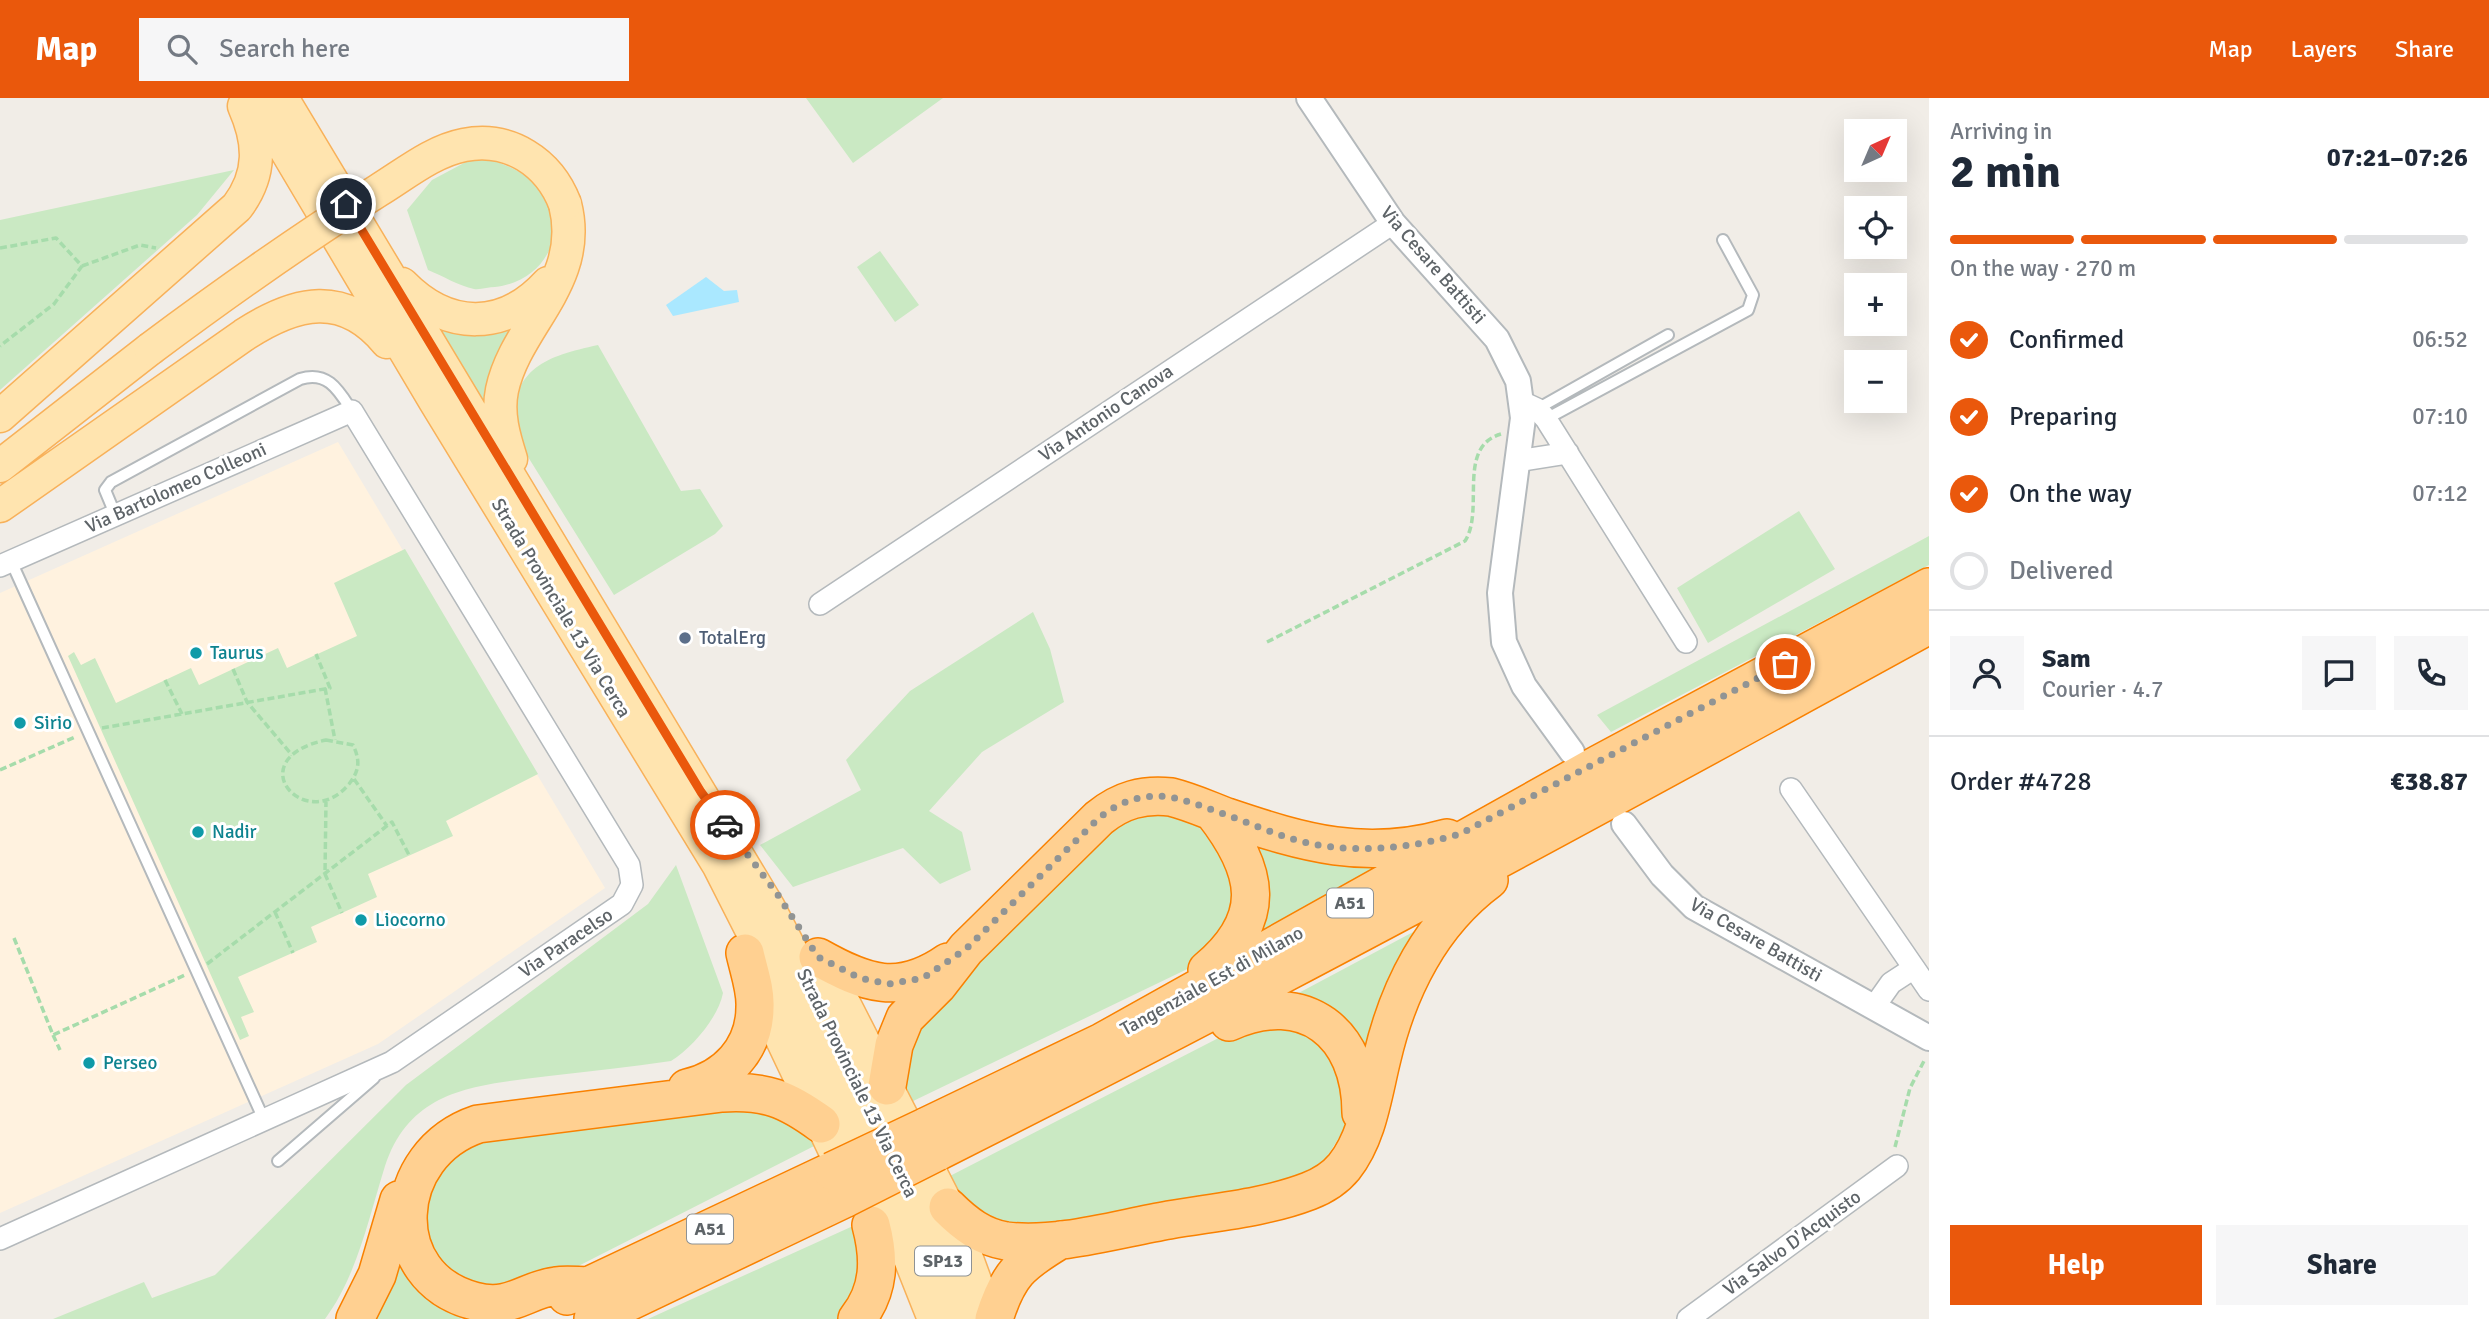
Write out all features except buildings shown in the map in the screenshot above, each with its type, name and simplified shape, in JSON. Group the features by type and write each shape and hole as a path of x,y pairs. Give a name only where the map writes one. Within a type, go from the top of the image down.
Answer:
{"highway":[{"name":"Tangenziale Est di Milano","path":"1119,1047 1585,758 1929,587"},
{"name":"Tangenziale Est di Milano","path":"591,1303 931,1140 1558,829 1929,625"},
{"path":"887,1086 894,1045 901,1024 966,949 1099,818 1121,803 1137,797 1162,796 1317,845 1351,848 1425,844 1460,834 1585,758"},
{"path":"1119,1047 1158,1001 1199,978 1230,951 1240,936 1250,905 1249,872 1240,848 1213,812"},
{"path":"948,1207 968,1227 995,1238 1019,1241 1060,1239 1278,1201 1322,1185 1344,1167 1360,1135 1374,1096 1394,1016 1420,958 1471,894 1558,829"},
{"path":"818,957 860,978 889,984 923,978 966,949"},
{"path":"355,1319 380,1268 410,1164 429,1140 450,1124 476,1114 684,1089 720,1076 742,1052 751,1033 755,1007 745,953"},
{"path":"1119,1047 1167,1051 1260,1010 1276,1008 1303,1015 1329,1030 1356,1066 1361,1087 1360,1135"},
{"path":"591,1303 555,1286 521,1300 498,1304 473,1301 445,1287 422,1262 409,1231 409,1200 419,1170 427,1158 446,1140 478,1124 722,1093 750,1093 785,1100 821,1124"},
{"name":"Tangenziale Est di Milano","path":"514,1319 660,1287 839,1185"},
{"path":"857,1319 867,1306 877,1272 878,1256 870,1225"},
{"path":"991,1319 1013,1273 1060,1239"},
{"path":"624,1319 636,1314 660,1287"}],"main road":[{"path":"0,416 237,206 253,180 257,161 256,140 241,98"},
{"name":"Strada Provinciale 13 Via Cerca","path":"255,98 435,401 719,866 850,1124 893,1216 934,1319"},
{"name":"Strada Provinciale 13 Via Cerca","path":"282,98 769,908 833,1029 943,1262 965,1319"},
{"path":"0,466 150,349 296,242 424,162 455,147 495,144 528,156 552,178 565,204 569,238 563,265 502,389 502,430 524,501"},
{"path":"371,247 420,300 443,312 476,319 493,319 525,305 563,265"},
{"path":"0,506 253,329 295,309 328,306 360,315 383,338 435,401"},
{"path":"653,760 745,953 912,1319"},
{"path":"701,792 776,892 818,957 948,1207 991,1319"}],"street":[{"name":"Via Cesare Battisti","path":"1309,98 1393,223 1497,339 1535,410 1568,453 1686,642"},
{"name":"Via Antonio Canova","path":"820,604 1393,223"},
{"name":"Via Cesare Battisti","path":"1535,410 1521,435 1517,461 1500,593 1504,642 1524,686 1585,758"},
{"name":"Via Bartolomeo Colleoni","path":"5,564 352,411"},
{"name":"Via Paracelso","path":"0,1239 265,1122 392,1062 622,904 632,885 629,865 352,411"},
{"path":"1517,461 1568,453"},
{"path":"1791,789 1924,979 1891,983 1874,1007"},
{"name":"Via Cesare Battisti","path":"1624,824 1662,875 1694,907 1929,1038"},
{"name":"Via Salvo D'Acquisto","path":"1688,1319 1896,1158"}],"lane":[{"path":"1535,410 1748,310 1753,295 1723,240"},
{"path":"1535,410 1668,335"},
{"path":"115,514 105,490 111,482 300,379 313,376 326,379 336,387 352,411"},
{"path":"5,564 86,732 265,1122"},
{"path":"278,1161 392,1062"}],"path":[{"path":"0,248 56,238 82,266"},
{"path":"0,346 54,304 82,266 140,245 185,254"},
{"path":"1267,642 1465,541 1472,531 1476,458 1493,436 1521,435"},
{"path":"0,771 86,732 330,688 316,654"},
{"path":"233,669 247,702 292,755"},
{"path":"165,680 182,714"},
{"path":"325,688 335,740"},
{"path":"335,740 353,745 359,767 354,779 342,792 326,800 310,801 295,797 284,786 282,772 292,755 309,744 335,740"},
{"path":"354,779 387,826"},
{"path":"326,800 325,874 342,913"},
{"path":"53,1035 195,970 393,822 410,855"},
{"path":"275,912 293,953"},
{"path":"14,938 60,1050"},
{"path":"1896,1158 1910,1088 1929,1050"}],"shaded area":[{"path":"338,442 605,888 378,1044 0,1213 0,593"}],"green space":[{"path":"806,98 943,98 853,163"},
{"path":"479,155 513,169 532,181 545,197 553,214 554,231 551,247 530,274 514,282 476,289 428,270 407,210 432,180"},
{"path":"234,170 197,215 0,390 0,220"},
{"path":"880,251 919,305 895,322 857,267"},
{"path":"426,308 525,312 494,423"},
{"path":"598,345 681,491 700,489 723,526 715,534 614,595 510,428 518,391 536,368 563,354"},
{"path":"1799,511 1835,569 1708,643 1677,588"},
{"path":"1929,536 1929,565 1611,732 1597,715"},
{"path":"405,549 538,774 446,821 453,836 368,874 377,897 311,927 317,942 238,977 254,1012 241,1017 249,1036 240,1040 68,656 74,652 81,665 95,658 116,703 191,668 199,685 278,648 287,668 357,636 334,583"},
{"path":"1033,612 1050,649 1064,702 982,752 929,811 962,832 971,870 940,884 903,848 793,887 760,845 861,790 846,760 910,691"},
{"path":"1137,814 1170,815 1203,826 1230,860 1240,911 1204,961 909,1103 902,1078 922,1017 1113,826"},
{"path":"1250,831 1391,865 1248,938"},
{"path":"676,865 723,993 716,1012 703,1032 671,1061 498,1083 450,1095 430,1105 412,1120 397,1140 385,1166 354,1265 325,1319 53,1319 144,1282 152,1298 215,1275 406,1085 648,904"},
{"path":"1430,923 1370,1056 1293,996"},
{"path":"1260,1024 1307,1032 1333,1054 1349,1106 1345,1128 1320,1168 1294,1184 1021,1230 989,1226 946,1178 1238,1028"},
{"path":"729,1108 769,1112 820,1143 541,1285 466,1289 424,1248 418,1193 470,1135"},
{"path":"853,1226 867,1257 841,1319 648,1319"},
{"path":"395,1254 469,1315 460,1319 367,1319"}],"water":[{"path":"706,277 724,291 737,290 739,302 673,316 666,305"}],"way so far":[{"path":"725,825 776,892 818,957 839,969 873,982 904,983 930,975 966,949 1099,818 1110,809 1137,797 1171,797 1317,845 1351,848 1425,844 1460,834 1599,764 1785,664"}],"place":[{"name":"TotalErg","path":"685,638"},
{"name":"Taurus","path":"196,653"},
{"name":"Sirio","path":"20,723"},
{"name":"Nadir","path":"198,832"},
{"name":"Liocorno","path":"361,920"},
{"name":"Perseo","path":"89,1063"}],"route":[{"path":"346,204 701,792 725,825"}]}
